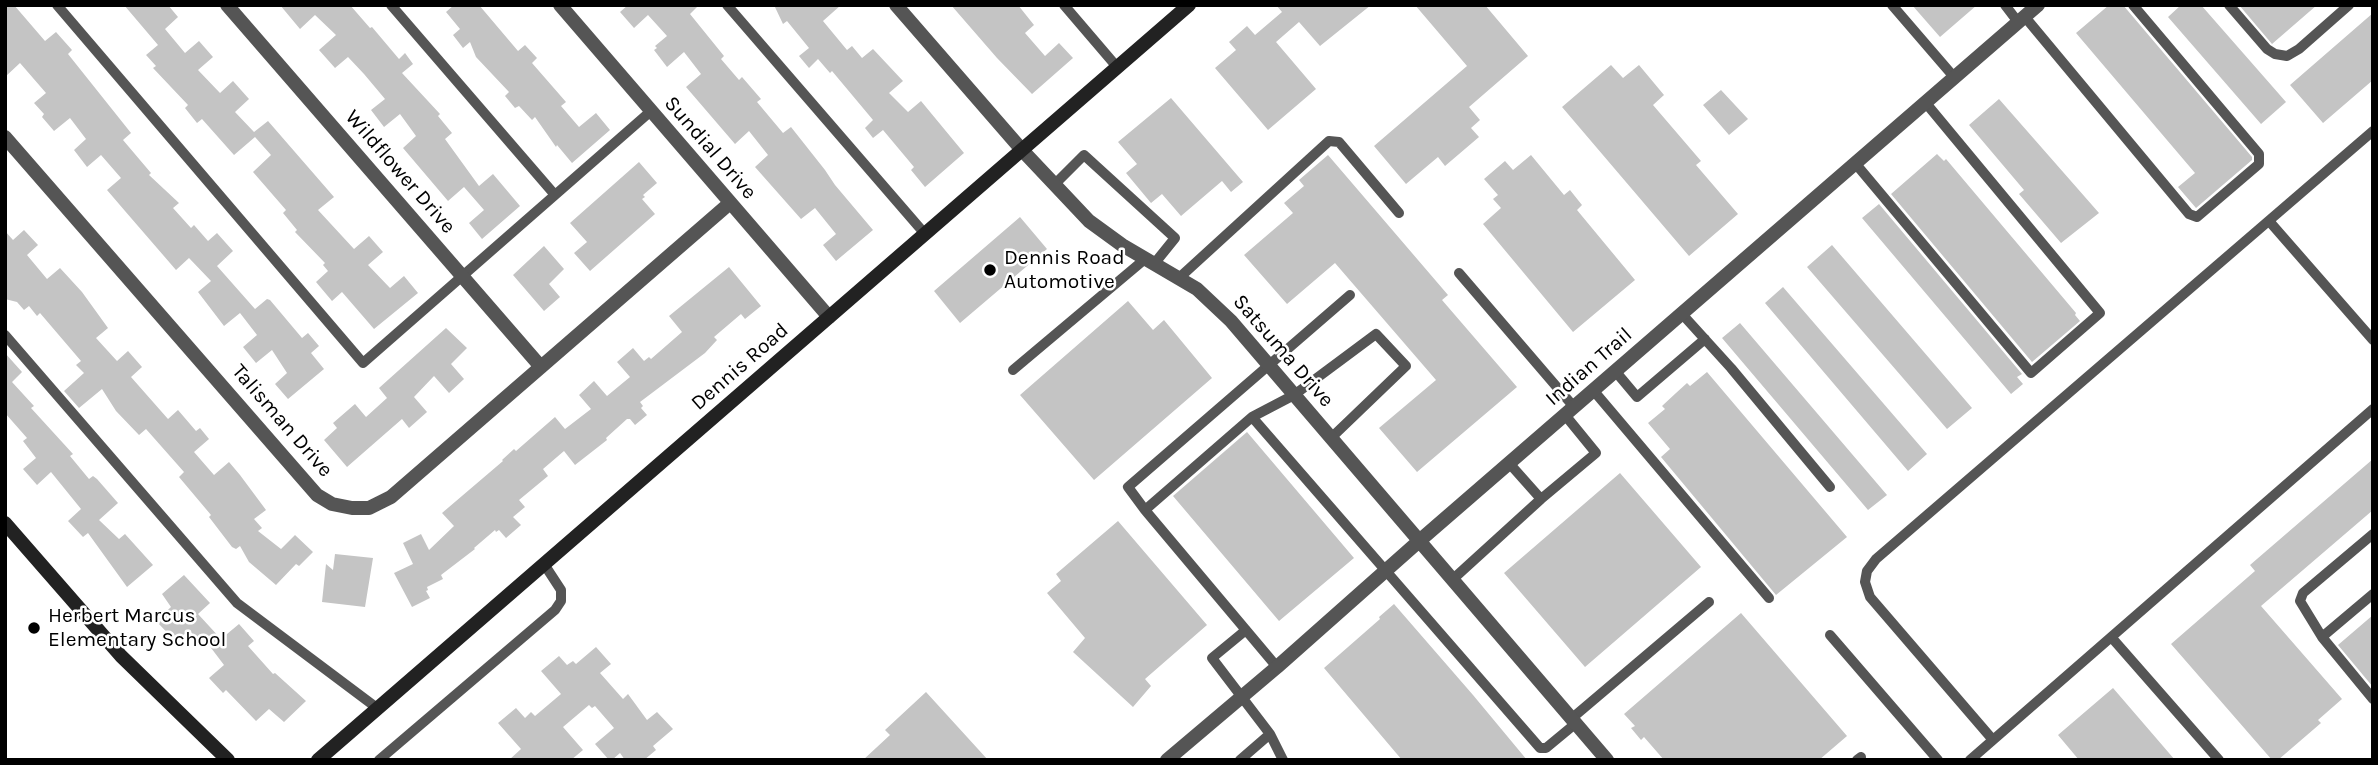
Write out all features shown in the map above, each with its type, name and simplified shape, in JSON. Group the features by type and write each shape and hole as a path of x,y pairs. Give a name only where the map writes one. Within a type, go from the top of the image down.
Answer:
{"street":[{"name":"Wildflower Drive","path":"226,5 541,367"},
{"name":"Sundial Drive","path":"560,5 829,317"},
{"name":"Satsuma Drive","path":"896,5 1022,150 1089,220 1122,245 1198,289 1231,321 1604,759"},
{"name":"Dennis Road","path":"318,760 1189,5"},
{"name":"Indian Trail","path":"1167,760 1278,667 1385,571 2038,5"},
{"name":"Talisman Drive","path":"5,136 317,495 332,504 352,508 369,508 391,497 730,203"},
{"path":"5,523 121,656 228,760"}],"lane":[{"path":"57,5 363,363 651,111"},
{"path":"391,5 555,195"},
{"path":"727,5 925,234"},
{"path":"1063,5 1117,67"},
{"path":"1892,5 1954,77"},
{"path":"2004,5 2022,19 2189,214 2197,217 2259,164 2259,155 2133,5"},
{"path":"2229,5 2267,49 2287,56 2299,49 2349,5"},
{"path":"1855,163 2031,373 2101,313 1924,102"},
{"path":"1993,740 1870,597 1865,582 1867,571 1876,559 2373,131"},
{"path":"1180,278 1329,141 1339,142 1399,214"},
{"path":"1013,370 1175,238 1084,155 1054,185"},
{"path":"2269,221 2373,340"},
{"path":"1452,580 1596,453 1569,411 1459,273"},
{"path":"1278,667 1128,487 1350,295"},
{"path":"1682,314 1830,487"},
{"path":"1145,510 1252,416 1294,395 1377,334 1406,366 1331,438"},
{"path":"5,335 237,603 377,708"},
{"path":"1616,372 1637,397 1705,339"},
{"path":"1593,390 1769,598"},
{"path":"1970,760 2373,408"},
{"path":"1252,416 1540,748 1546,748 1709,602"},
{"path":"1510,463 1541,499"},
{"path":"2373,534 2303,593 2300,600 2322,637 2373,699"},
{"path":"379,760 555,611 561,601 561,590 544,564"},
{"path":"2322,637 2373,594"},
{"path":"1246,631 1212,658 1270,734 1283,760"},
{"path":"1830,635 1938,760"},
{"path":"2112,638 2219,760"},
{"path":"1240,760 1270,734"}],"building":[{"path":"5,5 14,5 45,41 56,32 72,50 68,54 131,133 123,140 151,173 149,175 179,203 173,208 191,228 194,225 208,241 217,233 233,251 217,266 255,309 267,299 270,300 302,338 308,333 319,346 311,353 324,369 288,399 275,384 287,373 272,350 256,363 243,347 257,335 240,313 224,326 198,292 211,281 189,258 176,270 107,190 121,178 101,155 87,167 74,150 86,139 70,118 54,131 34,103 46,93 20,63 5,77"},
{"path":"124,5 168,5 178,17 165,29 185,53 199,41 213,57 198,70 220,93 233,81 249,99 235,112 254,132 268,121 334,197 318,210 354,249 369,236 383,252 368,265 390,288 404,276 418,293 374,329 342,292 332,301 316,282 328,271 323,265 325,263 295,232 297,230 283,213 286,210 253,172 271,155 255,137 234,155 202,119 197,123 185,108 188,105 153,68 156,66 146,55 158,45"},
{"path":"280,5 350,5 399,59 405,53 413,64 402,73 440,114 438,116 452,133 445,139 479,186 493,174 520,206 482,239 469,223 484,210 464,187 448,201 403,148 416,136 400,114 384,127 371,110 385,99 364,74 348,57 335,68 319,50 336,35 315,15 300,29"},
{"path":"454,5 479,5 518,51 525,45 537,58 532,63 566,102 561,106 579,127 596,113 610,130 572,163 557,145 556,147 535,117 532,120 519,106 515,108 505,96 509,92 476,57 470,42 463,48 453,35 460,29 446,12"},
{"path":"628,5 699,5 690,14 724,56 721,59 739,80 742,77 761,99 757,102 783,133 791,127 873,230 836,261 823,245 836,234 815,208 801,219 755,167 768,155 749,131 735,144 686,87 701,74 684,52 667,67 654,50 667,36 648,15 634,28 620,12"},
{"path":"774,5 841,5 823,21 847,50 852,46 862,58 873,49 903,81 889,93 908,112 921,101 964,153 925,187 911,170 914,167 883,130 873,138 865,128 873,120 832,71 830,73 818,59 809,68 799,56 809,48 787,21 783,24"},
{"path":"951,5 1018,5 1034,25 1025,33 1045,56 1059,43 1073,58 1032,94"},
{"path":"1276,5 1371,5 1320,46 1299,22 1276,42 1316,89 1268,130 1215,68 1236,50 1229,42 1247,26 1255,35 1282,12"},
{"path":"1415,5 1485,5 1528,56 1469,107 1480,120 1471,128 1479,137 1445,166 1438,157 1406,184 1374,146 1467,66"},
{"path":"1912,5 1977,5 1940,37"},
{"path":"2109,5 2123,5 2252,157 2252,160 2196,208 2178,187 2195,173 2076,33"},
{"path":"2181,5 2201,5 2286,102 2261,124 2168,17"},
{"path":"2239,5 2317,5 2272,44"},
{"path":"2373,13 2373,80 2323,123 2290,85"},
{"path":"1611,65 1623,78 1639,65 1664,95 1653,105 1701,161 1696,165 1738,214 1689,256 1562,107"},
{"path":"1721,90 1748,119 1729,135 1703,105"},
{"path":"1171,98 1243,182 1231,192 1222,181 1181,216 1162,194 1151,203 1126,173 1137,164 1118,142"},
{"path":"1999,99 2099,213 2061,243 2019,194 2024,190 1969,125"},
{"path":"1937,154 1944,161 1946,159 2080,321 2032,362 1891,194"},
{"path":"1328,155 1448,295 1442,300 1517,387 1417,472 1379,428 1436,380 1335,263 1287,304 1244,255 1293,213 1284,203 1304,186 1299,180"},
{"path":"1531,155 1564,195 1570,190 1582,205 1577,210 1635,280 1573,332 1483,224 1501,208 1493,199 1498,195 1484,179 1505,161 1513,170"},
{"path":"639,162 657,183 642,199 655,214 590,271 574,253 587,242 570,223"},
{"path":"1879,204 2022,374 2017,377 2023,384 2011,394 1862,218"},
{"name":"Dennis Road Automotive","path":"1020,217 1047,249 960,323 934,291"},
{"path":"24,230 38,245 27,255 47,279 60,268 82,292 108,328 96,338 117,361 128,351 142,367 131,377 168,419 178,410 196,431 200,428 209,439 194,452 214,475 229,462 240,475 266,510 254,519 262,528 258,531 281,549 295,535 313,552 299,566 296,564 276,585 249,562 240,546 236,549 232,547 209,517 211,515 179,477 184,472 146,429 139,435 116,411 102,389 79,408 64,391 84,373 76,365 81,361 40,313 37,316 29,306 24,310 17,302 5,299 5,231 13,240"},
{"path":"1832,245 1972,408 1947,429 1807,267"},
{"path":"544,246 564,269 549,284 560,297 544,311 513,275"},
{"path":"729,267 761,306 745,319 741,314 714,337 717,340 705,353 640,402 647,415 635,425 627,419 606,438 607,440 575,465 564,451 543,469 548,476 519,500 525,507 513,517 521,525 506,538 499,530 495,530 441,575 443,579 427,587 430,598 412,607 394,573 413,564 403,543 421,534 429,550 454,526 442,513 514,449 516,451 555,417 565,429 591,409 579,395 594,381 607,396 630,377 617,362 633,348 644,361 649,357 651,359 682,332 669,316"},
{"path":"1783,287 1927,454 1908,471 1765,303"},
{"path":"1128,301 1153,330 1164,320 1212,378 1094,480 1020,395"},
{"path":"1740,323 1887,495 1868,510 1722,338"},
{"path":"446,328 467,348 451,364 464,379 449,393 434,376 414,397 427,412 409,428 402,419 347,467 324,440 337,428 333,423 355,404 366,417 387,398 379,388"},
{"path":"5,353 22,372 12,382 34,406 31,408 73,454 70,456 89,479 93,476 97,479 118,503 99,520 119,539 125,534 153,565 127,587 88,533 83,537 68,521 81,509 51,472 37,485 23,469 36,458 23,441 27,438 5,413"},
{"path":"1707,372 1847,537 1776,595 1661,457 1670,449 1648,423 1665,409 1662,406 1687,383 1690,386"},
{"path":"1247,432 1354,558 1279,621 1173,496"},
{"path":"2373,459 2373,510 2261,606 2342,699 2318,720 2321,723 2278,760 2272,760 2171,644 2255,571 2250,565"},
{"path":"1620,473 1701,567 1585,667 1504,573"},
{"path":"1118,521 1207,625 1145,679 1151,686 1133,707 1073,652 1085,638 1047,593 1061,581 1056,574"},
{"path":"335,554 373,558 365,607 322,602 326,564 333,570"},
{"path":"184,575 210,603 198,614 221,639 239,624 254,641 248,646 273,674 306,701 284,722 269,709 256,721 226,690 223,693 209,678 224,665 202,636 198,640 189,630 176,642 158,623 161,621 159,618 171,607 162,594"},
{"path":"1394,604 1527,760 1402,760 1324,668"},
{"path":"1741,613 1847,736 1819,760 1664,760 1644,737 1641,740 1631,728 1635,726 1624,714"},
{"path":"2373,615 2373,687 2338,645"},
{"path":"596,647 611,664 600,673 623,699 628,694 647,720 657,712 673,729 653,746 656,750 644,760 625,760 620,753 609,760 595,744 614,728 595,706 592,708 589,705 563,727 583,750 571,760 509,760 521,749 498,723 516,708 525,718 531,712 535,716 561,694 541,671 559,656 567,665 573,661 576,664"},
{"path":"2113,688 2175,760 2079,760 2058,735"},
{"path":"926,692 988,760 863,760 890,735 885,730"}],"place":[{"name":"Dennis Road Automotive","path":"990,270"},
{"name":"Herbert Marcus Elementary School","path":"34,628"}]}
